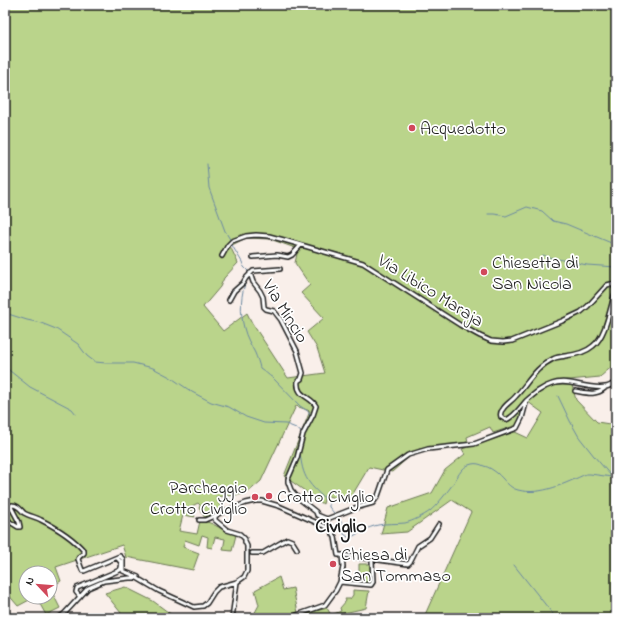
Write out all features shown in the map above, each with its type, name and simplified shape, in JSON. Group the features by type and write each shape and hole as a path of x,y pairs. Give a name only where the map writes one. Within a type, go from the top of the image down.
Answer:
{"street":[{"name":"Via Libico Maraja","path":"222,256 228,245 246,236 269,236 366,264 460,326 491,341 503,342 512,341 581,312 606,285 613,285 616,290 604,332 598,341 586,350 574,355 554,358 545,364 535,373 516,397 503,408 500,414 501,417 506,420 510,418 527,401"},
{"path":"253,257 277,255 288,257 292,255 301,245"},
{"path":"229,300 234,291 243,284 246,278 253,271 280,269"},
{"name":"Via Mincio","path":"250,273 253,282 263,297 264,307 274,311 281,320 297,351 303,373 301,379 298,381 298,387 303,396 314,401 316,406 303,434 297,458 288,479 289,486 297,497 316,512 317,515 327,519"},
{"path":"329,528 327,519 373,503 378,496 387,470 408,455 428,449 474,444 517,428 522,418 527,401 541,388 554,383 564,382 606,388"},
{"path":"575,391 591,394 601,392 616,382"},
{"path":"199,520 205,520 246,503 262,501 279,506 334,531 333,534 335,537 338,555 408,564 418,546 430,538 439,524"},
{"path":"5,516 15,525 20,527 11,507 12,505 15,505 24,513 40,519 66,535 80,545 84,551 78,559 82,570 84,571 120,556 123,559 123,571 138,577 137,578 159,591 194,607 203,606 208,603 214,592 219,588 237,582 244,577 247,571 249,552 245,538 224,527 215,520 216,515"},
{"path":"249,552 263,554 287,538 292,540 297,549"},
{"path":"291,618 325,605 340,582 343,567 342,555"},
{"path":"80,597 76,592 77,588 120,570 121,563 117,558"},
{"path":"340,582 370,585 373,582 372,560"},
{"path":"58,618 64,614 88,588 104,581 137,578"},
{"path":"232,618 237,582"}],"green space":[{"path":"5,5 616,5 616,363 600,377 559,381 545,385 526,399 517,425 493,433 490,427 467,437 468,442 419,449 392,472 369,467 348,502 325,495 323,504 284,476 310,411 296,406 261,481 246,494 216,497 222,511 205,518 199,508 200,505 198,503 190,507 195,517 183,515 179,531 197,534 200,521 203,521 236,535 232,551 223,550 225,539 215,537 212,548 207,547 208,537 202,535 199,545 185,540 183,547 199,553 193,570 126,557 122,545 58,566 58,565 18,565 18,605 20,605 18,606 7,593 5,594","holes":["246,238 270,239 298,249 295,263 310,285 301,293 324,318 307,332 317,348 325,373 288,378 247,313 223,331 203,307 220,287 224,278 238,263 230,246"]},
{"path":"556,385 572,385 576,400 597,422 616,425 616,618 422,618 424,617 471,512 452,500 407,532 381,534 388,508 432,493 445,470 465,454 462,449 515,432 528,438 543,413 528,402 544,389"},
{"path":"359,564 371,564 370,583 359,582"},
{"path":"58,573 61,581 58,583"},
{"path":"279,577 283,590 293,588 298,613 289,618 252,618 259,605 255,590"},
{"path":"125,587 153,601 176,618 125,618 105,593"},
{"path":"353,590 369,591 366,608 335,615 334,614 341,611 340,608 346,601 345,599 350,599 353,595"},
{"path":"58,604 60,608 46,615 40,605"},
{"path":"327,608 331,615 330,618 304,618 302,615"}],"waterway":[{"path":"207,164 209,188 225,231 231,241"},
{"path":"488,214 506,216 527,207 542,211 553,221 566,224 616,245"},
{"path":"232,244 244,267 248,271 248,274"},
{"path":"543,255 587,265 616,267"},
{"path":"247,279 243,291 241,309 246,335 259,362 260,368 273,378 300,406 309,412 310,419"},
{"path":"5,313 41,323 56,329 78,344 87,356 95,362 133,363 153,368 211,402 229,407 246,417 264,423 286,424 301,432"},
{"path":"5,367 30,387 72,409 76,414"},
{"path":"558,396 579,437 616,484"},
{"path":"300,438 302,432"},
{"path":"300,451 305,475 316,491 329,502 329,507 343,524 344,534 350,538 374,526 405,523 424,515 440,500 464,467 472,464 478,464 489,468 515,489 527,491 553,488 586,474 612,477"},
{"path":"514,565 556,618"}],"place":[{"name":"Acquedotto","path":"412,128"},
{"name":"Chiesetta di San Nicola","path":"484,272"},
{"name":"Crotto Civiglio","path":"269,496"},
{"name":"Parcheggio Crotto Civiglio","path":"255,497"},
{"name":"Chiesa di San Tommaso","path":"333,564"}],"district":[{"name":"Civiglio","path":"341,525"}]}
